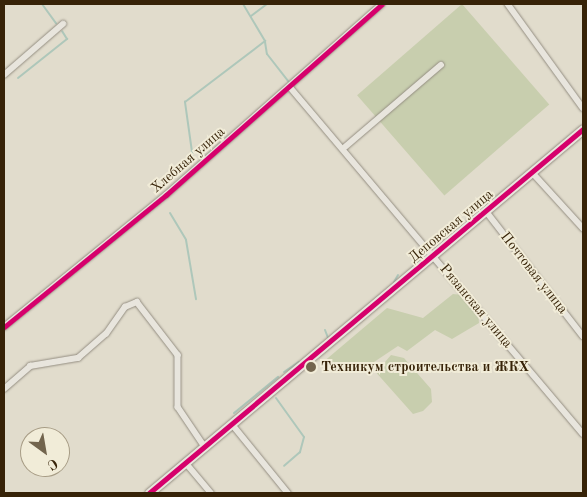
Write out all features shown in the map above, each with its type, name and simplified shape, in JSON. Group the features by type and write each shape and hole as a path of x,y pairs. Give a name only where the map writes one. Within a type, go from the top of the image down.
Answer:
{"street":[{"name":"Хлебная улица","path":"4,328 290,86 382,4"},
{"path":"508,4 583,108"},
{"path":"4,75 63,24"},
{"path":"345,147 441,65"},
{"name":"Рязанская улица","path":"290,86 345,147 583,434"},
{"name":"Деповская улица","path":"149,493 583,129"},
{"path":"532,172 583,228"},
{"name":"Почтовая улица","path":"486,211 583,336"},
{"path":"4,389 30,366 78,358 106,334 125,307 137,302 178,355 178,407 205,447"},
{"path":"232,424 288,493"},
{"path":"186,463 212,493"}],"green space":[{"path":"462,4 549,104 444,196 357,95"},
{"path":"453,294 463,295 478,313 479,323 452,339 435,330 407,351 398,346 359,372 333,369 322,363 387,308 423,318"},
{"path":"391,355 404,358 431,389 432,402 423,411 413,414 373,369 379,369"}],"waterway":[{"path":"42,4 56,23"},
{"path":"155,192 193,159 185,102 265,41 243,4"},
{"path":"251,16 267,4"},
{"path":"18,78 67,39 62,31"},
{"path":"265,42 267,54 289,82"},
{"path":"170,213 186,240 196,299"},
{"path":"394,282 398,275"},
{"path":"325,330 328,338"},
{"path":"284,372 299,362"},
{"path":"234,413 278,377"},
{"path":"276,398 304,437 300,452 284,466"}],"cycle path":[{"path":"4,327 166,195 382,4"},
{"path":"149,493 583,129"}],"place":[{"name":"Техникум строительства и ЖКХ","path":"311,367"}]}
